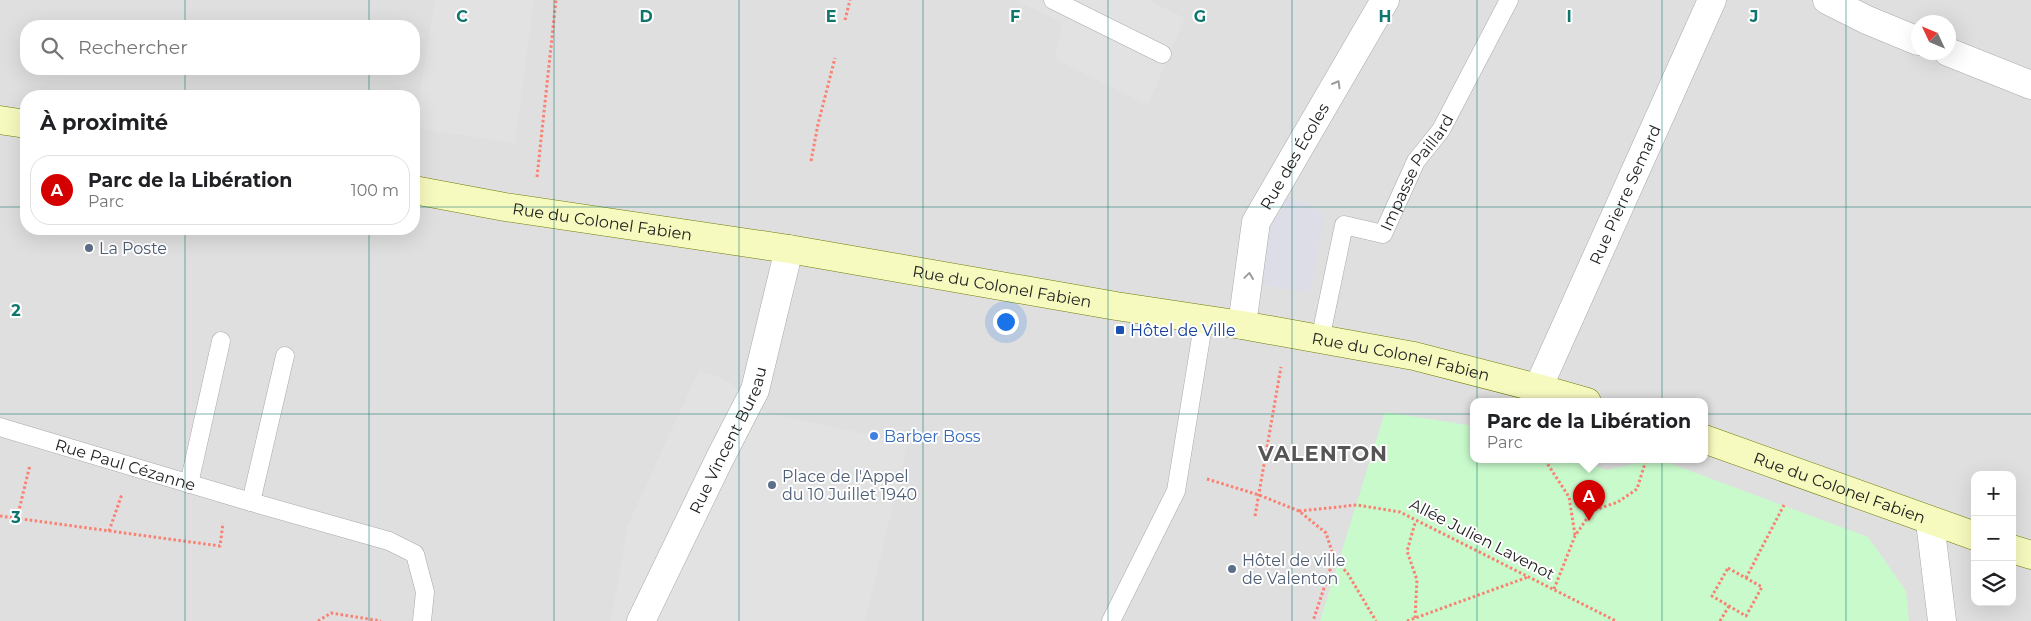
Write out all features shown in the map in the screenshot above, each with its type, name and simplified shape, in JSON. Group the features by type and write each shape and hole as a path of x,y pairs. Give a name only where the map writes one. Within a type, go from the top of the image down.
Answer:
{"street":[{"name":"Rue des Écoles","path":"1242,325 1256,222 1385,0"},
{"name":"Rue Pierre Semard","path":"1538,388 1712,0"},
{"path":"1827,0 1867,20 1911,38"},
{"path":"1956,55 2031,85"},
{"path":"0,120 20,123"},
{"name":"Rue du Colonel Fabien","path":"420,191 505,207 789,249 1116,306 1242,325 1414,356 1573,398"},
{"name":"Rue Vincent Bureau","path":"641,621 755,390 789,249"},
{"name":"Rue du Colonel Fabien","path":"1708,440 1930,522 1971,535"},
{"path":"1930,522 1942,621"},
{"path":"2016,550 2031,555"}],"lane":[{"path":"1053,0 1162,54"},
{"name":"Impasse Paillard","path":"1320,340 1344,225 1383,234 1416,161 1441,130 1509,0"},
{"path":"1116,620 1176,491 1204,319"},
{"path":"189,484 221,341"},
{"path":"251,502 285,356"},
{"name":"Rue Paul Cézanne","path":"0,427 189,484 389,541 415,554 425,592 422,621"}],"path":[{"path":"533,210 556,0"},
{"path":"845,20 850,0"},
{"path":"812,161 818,124 835,58"},
{"path":"1255,516 1287,334"},
{"path":"17,518 36,438"},
{"path":"1547,463 1569,497 1575,536"},
{"path":"1554,590 1575,536 1592,511 1618,502 1637,489 1645,463"},
{"path":"109,531 131,466"},
{"path":"1180,471 1259,495 1299,511 1326,533 1334,558 1348,574 1376,621"},
{"path":"1746,578 1801,474"},
{"path":"0,516 220,546 227,495"},
{"name":"Allée Julien Lavenot","path":"1299,511 1357,505 1400,512 1616,621"},
{"path":"1415,523 1406,551 1417,580 1415,618"},
{"path":"1313,621 1334,558"},
{"path":"1728,568 1746,578 1762,587 1746,616 1712,596 1728,568"},
{"path":"1407,621 1529,577"},
{"path":"1720,621 1729,606"},
{"path":"318,621 331,613 381,621"}],"shaded area":[{"path":"0,0 2031,0 2031,621 0,621"},
{"path":"435,0 534,0 515,143 420,129 420,91"},
{"path":"1014,0 1148,0 1185,18 1148,105 1054,58 1063,22"},
{"path":"1280,192 1325,213 1310,293 1257,284 1264,234"},
{"name":"Place de l'Appel du 10 Juillet 1940","path":"699,370 728,381 767,413 908,443 865,621 611,621 627,527"}],"green space":[{"path":"1385,412 1470,425 1470,463 1588,463 1607,470 1637,463 1669,463 1868,537 1906,591 1909,621 1320,621"}],"place":[{"name":"La Poste","path":"89,248"},
{"name":"Hôtel de Ville","path":"1120,330"},
{"name":"Barber Boss","path":"874,436"},
{"name":"Place de l'Appel du 10 Juillet 1940","path":"772,485"},
{"name":"Parc de la Libération","path":"1589,521"},
{"name":"Hôtel de ville de Valenton","path":"1232,569"}],"district":[{"name":"VALENTON","path":"1323,453"}]}
